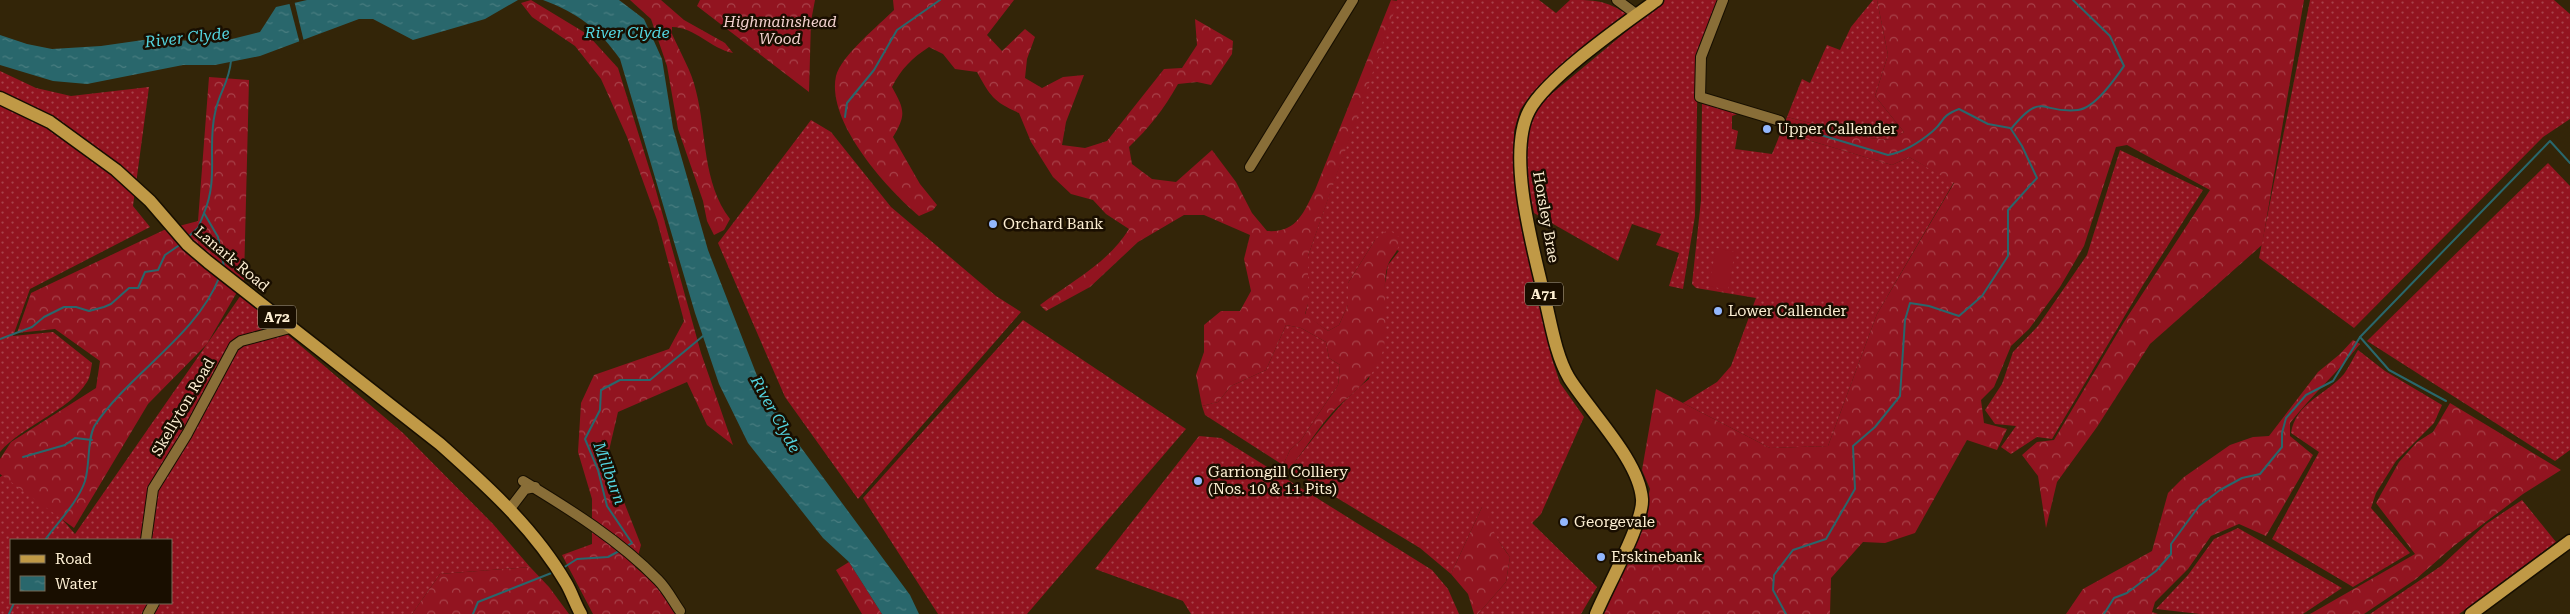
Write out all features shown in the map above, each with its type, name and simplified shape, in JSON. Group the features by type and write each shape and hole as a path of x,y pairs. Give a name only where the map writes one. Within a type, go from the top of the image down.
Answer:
{"main road":[{"name":"Horsley Brae","path":"1596,614 1638,521 1643,502 1640,483 1634,468 1579,394 1566,373 1551,324 1528,224 1520,158 1521,139 1529,110 1543,92 1636,14 1657,0"},
{"name":"Lanark Road","path":"0,98 50,122 116,170 150,201 188,245 290,328 440,444 509,510 544,551 566,583 581,614"},
{"path":"2471,614 2570,541"}],"street":[{"path":"1250,167 1353,0"},
{"path":"1616,0 1636,14"},
{"path":"1723,0 1701,57 1700,97 1780,121"},
{"name":"Skellyton Road","path":"146,539 153,489 187,434 234,346 241,341 290,328"},
{"path":"523,481 568,508 632,556 660,582 680,611"},
{"path":"509,510 525,489 534,488"}],"green space":[{"path":"531,0 587,34 618,68 655,187 701,353 733,445 707,425 687,382 618,412 607,459 641,545 635,567 654,583 677,614 593,614 562,555 592,544 592,499 578,452 581,403 594,375 669,349 684,321 657,220 627,137 601,79 575,46 532,17 521,3"},
{"path":"630,0 661,0 684,20 725,43 733,53 717,47 696,34 672,27 672,34 694,84 714,189 730,219 724,230 714,235 707,221 703,201 678,129 667,66 651,19"},
{"name":"Highmainshead Wood","path":"700,0 815,0 811,21 809,92 697,6"},
{"path":"893,0 1014,0 987,35 1002,51 1025,29 1035,37 1027,59 1025,78 1042,88 1063,77 1084,75 1066,122 1062,145 1085,148 1107,141 1164,69 1182,68 1197,45 1195,19 1233,41 1232,54 1211,85 1197,82 1178,84 1156,118 1129,147 1132,164 1152,179 1176,182 1212,150 1236,182 1252,213 1267,231 1277,231 1292,225 1298,220 1307,206 1391,0 1398,1 1308,256 1308,304 1305,314 1328,331 1339,325 1348,305 1348,283 1375,240 1388,229 1400,238 1397,251 1388,265 1386,274 1384,346 1377,366 1372,373 1331,414 1289,469 1283,465 1290,450 1301,440 1338,385 1340,365 1329,358 1326,342 1301,328 1286,325 1266,370 1231,386 1218,402 1202,406 1196,375 1204,352 1204,325 1221,311 1240,311 1251,291 1244,259 1250,235 1204,215 1184,215 1138,242 1090,287 1046,311 1040,305 1100,262 1129,229 1106,214 1093,200 1071,194 1053,177 1031,142 1019,113 998,102 977,72 955,69 943,54 929,47 908,64 892,87 902,112 900,123 893,137 920,184 937,205 933,210 919,216 876,172 849,133 840,113 835,94 836,76 845,59 894,10"},
{"path":"1397,0 1539,0 1556,13 1570,0 1586,0 1606,3 1627,14 1532,93 1520,110 1514,131 1514,178 1534,284 1552,359 1560,383 1584,417 1541,514 1532,523 1597,587 1581,614 1478,614 1506,582 1510,557 1495,536 1482,507 1451,574 1420,548 1289,469 1336,410 1369,379 1388,265 1399,251 1375,240 1348,283 1348,305 1339,325 1328,331 1305,315 1308,304 1308,256"},
{"path":"1664,0 1721,0 1704,34 1698,57 1695,216 1683,289 1669,286 1679,253 1656,245 1661,234 1632,224 1618,261 1534,213 1526,156 1530,128 1543,101"},
{"path":"1873,0 1877,0 1888,55 1875,96 1904,132 1891,140 1869,138 1787,117 1802,79 1810,83 1827,45 1840,50 1851,27"},
{"path":"1877,0 2304,0 2262,245 2150,344 2097,427 2057,482 2046,528 2038,476 2022,455 2037,442 2054,440 2124,322 2210,190 2127,145 2116,147 2084,246 2060,287 2029,329 2011,346 1994,387 1981,400 1984,423 2007,429 1997,450 1967,440 1915,533 1885,543 1863,542 1831,578 1830,614 1602,614 1640,532 1650,489 1642,470 1656,389 1770,448 1828,446 1877,314 1954,183 1909,157 1892,165 1781,132 1787,117 1869,138 1891,140 1904,132 1875,96 1888,55"},
{"path":"2310,0 2554,0 2570,14 2570,119 2543,137 2354,328 2259,258"},
{"path":"0,71 36,88 71,96 149,87 133,206 150,227 30,289 13,336 53,332 92,363 91,371 87,382 69,401 10,442 0,452"},
{"path":"209,77 249,80 244,280 207,344 148,404 74,528 0,474 0,459 11,442 96,388 100,361 55,329 17,333 31,293 164,230 198,221"},
{"path":"1702,101 1740,113 1732,116 1732,129 1738,131 1735,149 1772,154 1781,132 1892,165 1909,157 1954,182 1877,314 1828,446 1770,448 1683,403 1717,382 1731,366 1756,298 1696,288 1692,284 1701,200"},
{"path":"811,120 831,132 891,207 996,296 1021,312 858,499 785,397 718,243"},
{"path":"2120,150 2203,190 2143,285 2052,439 2037,437 2011,454 2001,447 2016,426 1995,424 1985,410 2002,384 2013,352 2038,326 2087,255"},
{"path":"2548,163 2570,186 2570,450 2555,461 2367,341"},
{"path":"1716,248 1735,252 1728,290 1709,286"},
{"path":"241,295 403,433 493,524 530,567 440,574 412,614 0,614 0,477 16,466 75,534"},
{"path":"1023,320 1186,429 1027,614 938,614 863,498"},
{"path":"1286,325 1301,328 1326,342 1329,358 1340,365 1338,385 1301,440 1290,450 1283,465 1205,415 1202,406 1218,402 1231,386 1266,370"},
{"path":"2353,340 2360,344 2290,423 2290,436 2313,455 2266,536 2239,524 2211,536 2188,569 2155,602 2152,612 2158,614 2066,614 2083,589 2152,551 2168,493 2184,477 2230,445 2253,437 2269,436 2318,372 2340,354"},
{"path":"2358,350 2385,371 2442,405 2434,423 2396,461 2376,493 2371,508 2410,553 2353,587 2272,539 2319,452 2291,433 2294,422 2305,406 2344,374"},
{"path":"2450,403 2561,470 2523,494 2455,545 2416,579 2364,614 2310,614 2415,554 2376,503 2399,462 2417,442 2433,432"},
{"path":"1199,436 1221,438 1432,570 1448,589 1459,614 1191,614 1183,601 1095,569"},
{"path":"2522,500 2556,542 2459,614 2370,614 2441,566 2486,524"},
{"path":"1482,507 1487,508 1495,534 1510,557 1506,582 1478,614 1474,614 1468,594 1451,574"},
{"path":"2238,528 2342,588 2303,614 2200,614 2156,609 2188,575 2214,539"},
{"path":"849,562 882,614 862,614 836,570"},
{"path":"530,567 549,587 569,614 412,614 440,574"}],"water":[{"name":"River Clyde","path":"307,0 518,0 485,19 413,40 373,19 359,19 260,56 215,65 183,65 87,84 53,81 0,65 0,35 27,44 52,49 101,46 143,40 224,41 260,32 276,7"},
{"name":"River Clyde","path":"543,0 619,0 644,19 662,59 673,128 708,250 761,386 794,438 910,595 919,614 882,614 849,562 823,538 748,443 719,384 695,313 620,59 604,39 587,23 567,10"}],"pier":[{"path":"294,0 304,42 300,44 289,2"}],"waterway":[{"path":"845,117 847,103 874,70 897,30 940,0"},
{"path":"1786,614 1773,590 1774,575 1793,550 1826,539 1855,489 1853,446 1875,427 1900,396 1905,320 1910,303 1929,306 1959,316 1982,296 2008,256 2008,210 2037,178 2022,146 2011,129 2022,117 2036,107 2042,106 2066,110 2084,108 2098,99 2124,66 2110,36 2073,0"},
{"path":"224,267 218,237 204,213 211,187 212,138 215,113 231,61"},
{"path":"1784,124 1888,155 1900,152 1917,143 1933,131 1945,117 1959,109 1988,124 2010,128"},
{"path":"2104,614 2114,598 2127,593 2156,571 2171,554 2171,544 2199,506 2220,490 2242,478 2260,474 2282,447 2282,433 2286,418 2306,395 2333,381 2360,337 2550,141 2570,163"},
{"path":"188,237 198,228 204,213"},
{"path":"0,339 32,327 44,317 64,307 76,307 89,311 111,304 129,288 138,288 145,272 158,270 165,255 181,244"},
{"path":"46,539 73,504 82,489 87,475 91,437 95,425 109,406 195,318 209,299 219,278"},
{"name":"Millburn","path":"627,546 632,543 607,506 598,470 585,439 600,410 601,390 620,380 650,380 703,336"},
{"path":"2360,337 2389,370 2446,401"},
{"path":"23,457 65,445 75,438 92,440"},
{"name":"Millburn","path":"563,568 577,559 608,557 621,550"},
{"name":"Millburn","path":"473,614 478,602 554,572"},
{"path":"9,614 14,604"}],"place":[{"name":"Upper Callender","path":"1767,129"},
{"name":"Orchard Bank","path":"993,224"},
{"name":"Lower Callender","path":"1718,311"},
{"name":"Garriongill Colliery (Nos. 10 & 11 Pits)","path":"1198,481"},
{"name":"Georgevale","path":"1564,522"},
{"name":"Erskinebank","path":"1601,557"}]}
